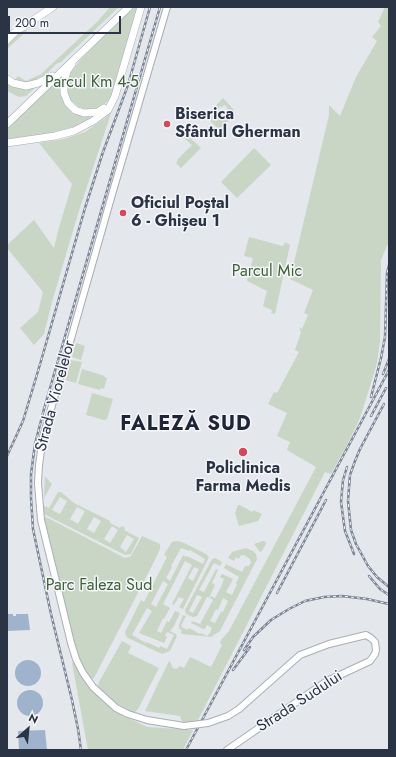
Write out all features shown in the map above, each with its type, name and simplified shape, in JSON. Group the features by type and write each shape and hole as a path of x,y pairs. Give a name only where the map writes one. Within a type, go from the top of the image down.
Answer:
{"main road":[{"path":"7,39 53,7"},
{"path":"7,124 109,24 124,7"},
{"path":"7,118 129,7"},
{"path":"7,143 63,134 78,129 108,110 114,96 140,7"},
{"path":"81,52 71,65 66,75 64,87 66,98 71,107 76,110 84,113 98,112"},
{"path":"7,79 13,84 26,86 38,83 52,76"},
{"path":"93,120 98,112 105,107 114,96"}],"street":[{"name":"Strada Viorelelor","path":"167,7 112,191 43,438 38,464 41,520 76,659 83,673 93,687 116,708 128,714 147,720 184,726 213,721 228,716 239,709 300,654"},
{"name":"Strada Sudului","path":"226,750 327,681 370,661 376,654 376,646 373,640 366,635 329,644 300,654"}],"green space":[{"path":"110,7 119,7 61,62 56,64 45,76 32,82 24,83 14,81 18,76 26,81 41,74 98,21"},
{"name":"Parcul Km 4-5","path":"134,7 138,7 115,89 111,98 100,108 88,110 79,107 69,99 66,88 71,72 82,58"},
{"path":"385,7 389,7 389,241 381,260 380,340 377,363 360,418 347,445 331,474 325,472 197,722 183,724 180,716 145,711 169,661 173,668 176,669 180,666 184,668 190,657 211,667 222,645 220,643 221,640 229,631 316,467 287,450 290,442 277,436 287,413 268,404 274,392 277,393 299,352 295,350 301,332 299,327 302,329 308,315 304,313 313,290 290,279 329,115 329,105 340,116 356,77 377,41 372,37 381,26 378,22"},
{"path":"27,30 7,49 8,44 21,31"},
{"name":"Parcul Km 4-5","path":"64,72 63,98 91,118 78,126 60,133 7,141 7,127"},
{"path":"7,83 36,87 26,96 19,97 7,91"},
{"path":"223,98 234,110 232,112 234,115 219,130 206,116","holes":["225,105 228,109 219,117 214,113 221,106 222,107"]},
{"path":"112,110 78,214 44,334 34,345 20,328 38,312 43,292 7,248 7,245 34,220 54,248 72,184 39,143 64,139 85,132 105,118"},
{"path":"187,135 201,148 181,168 176,163 178,161 177,160 192,145 184,138"},
{"path":"254,148 271,165 237,198 221,182"},
{"name":"Parcul Mic","path":"249,237 283,246 285,242 290,245 275,314 271,313 272,310 263,306 267,291 247,281 253,258 244,256"},
{"path":"76,343 85,346 81,360 72,357"},
{"path":"71,360 82,362 76,383 66,380"},
{"path":"82,369 105,376 104,377 107,378 104,389 101,388 100,390 78,384"},
{"path":"92,393 113,399 107,419 104,420 86,415"},
{"path":"45,476 52,484 44,498"},
{"path":"58,492 61,492 74,503 110,521 110,523 120,528 122,526 125,528 124,530 139,538 131,554 125,555 44,514 43,507 49,508","holes":["60,497 67,501 60,514 52,510","77,507 85,511 78,524 70,519","94,517 101,521 94,533 87,529","112,526 118,530 110,543 104,539","127,535 134,539 126,552 120,547"]},
{"path":"238,505 252,512 253,510 262,514 258,521 239,526 235,513"},
{"name":"Parc Faleza Sud","path":"44,516 125,558 131,556 142,536 160,544 160,549 157,556 94,678 91,679 78,658"},
{"path":"263,541 266,542 266,544 260,552 254,544"},
{"path":"172,542 182,542 209,557 183,609 179,607 184,599 179,597 174,605 172,604 192,565 185,561 163,604 170,608 157,631 161,633 167,621 169,622 175,611 180,613 170,631 177,636 170,651 162,654 128,638 125,632 141,600 144,602 167,557 164,555","holes":["181,548 190,550 205,559 203,564 183,555 170,581 166,578 172,567 171,566","194,567 199,569 193,581 188,578","163,581 168,584 156,607 151,604","147,608 152,611 139,633 164,643 167,637 165,636 167,632 174,635 167,649 160,646 159,648 147,642 146,643 132,635"]},
{"path":"246,548 256,554 257,559 220,631 211,637 182,634 182,630 179,629 179,625 183,615 186,616 181,626 183,628 188,630 189,628 207,636 210,633 212,628 207,625 205,629 203,629 191,623 192,621 200,624 213,600 210,598 211,596 215,598 221,587 224,579 220,577 222,574 233,579 226,592 232,595 239,577 224,568 226,564 242,572 245,566 249,566 251,562 250,559 244,555 240,556 239,559 236,557 234,561 228,558 232,552","holes":["223,598 228,601 223,612 221,612 215,623 210,621 216,609 218,610"]},
{"path":"215,558 222,562 220,566 214,563 199,590 204,592 216,569 218,570 212,583 215,585 209,598 207,597 197,616 193,617 186,614 185,610 212,559","holes":["197,595 202,597 193,613 189,611"]},
{"path":"122,641 131,646 128,653 159,668 135,712 130,712 111,700 98,686"},
{"path":"75,662 83,679 91,690 120,714 147,727 193,730 183,750 88,750 72,663"}],"water":[{"path":"7,614 13,614 13,616 16,616 16,614 28,614 30,630 7,631"},
{"path":"28,660 37,664 41,673 37,682 28,686 19,682 15,673 19,664"},
{"path":"30,690 39,694 43,703 39,712 30,716 21,712 17,703 21,694"},
{"path":"45,730 47,750 19,750 18,731"}],"railway":[{"path":"7,456 23,421 85,208 103,152 128,85 150,7"},
{"path":"81,750 72,700 51,614 33,529 31,474 35,444 44,409 160,7"},
{"path":"371,397 385,337 387,273 389,265"},
{"path":"383,374 389,359"},
{"path":"186,750 389,370"},
{"path":"371,416 386,388"},
{"path":"384,404 355,461 350,475 348,501 351,530 356,544 368,566 377,577 389,587"},
{"path":"347,467 343,480 341,502 345,531 354,554"},
{"path":"277,593 326,500"},
{"path":"369,576 380,589 389,595"},
{"path":"244,650 253,637 271,620 305,601 324,597 342,596 367,599 389,604"},
{"path":"233,670 250,647"}],"place":[{"name":"Biserica Sfântul Gherman","path":"167,124"},
{"name":"Oficiul Poștal 6 - Ghișeu 1","path":"123,213"},
{"name":"Policlinica Farma Medis","path":"243,452"}],"district":[{"name":"FALEZĂ SUD","path":"186,425"}]}
